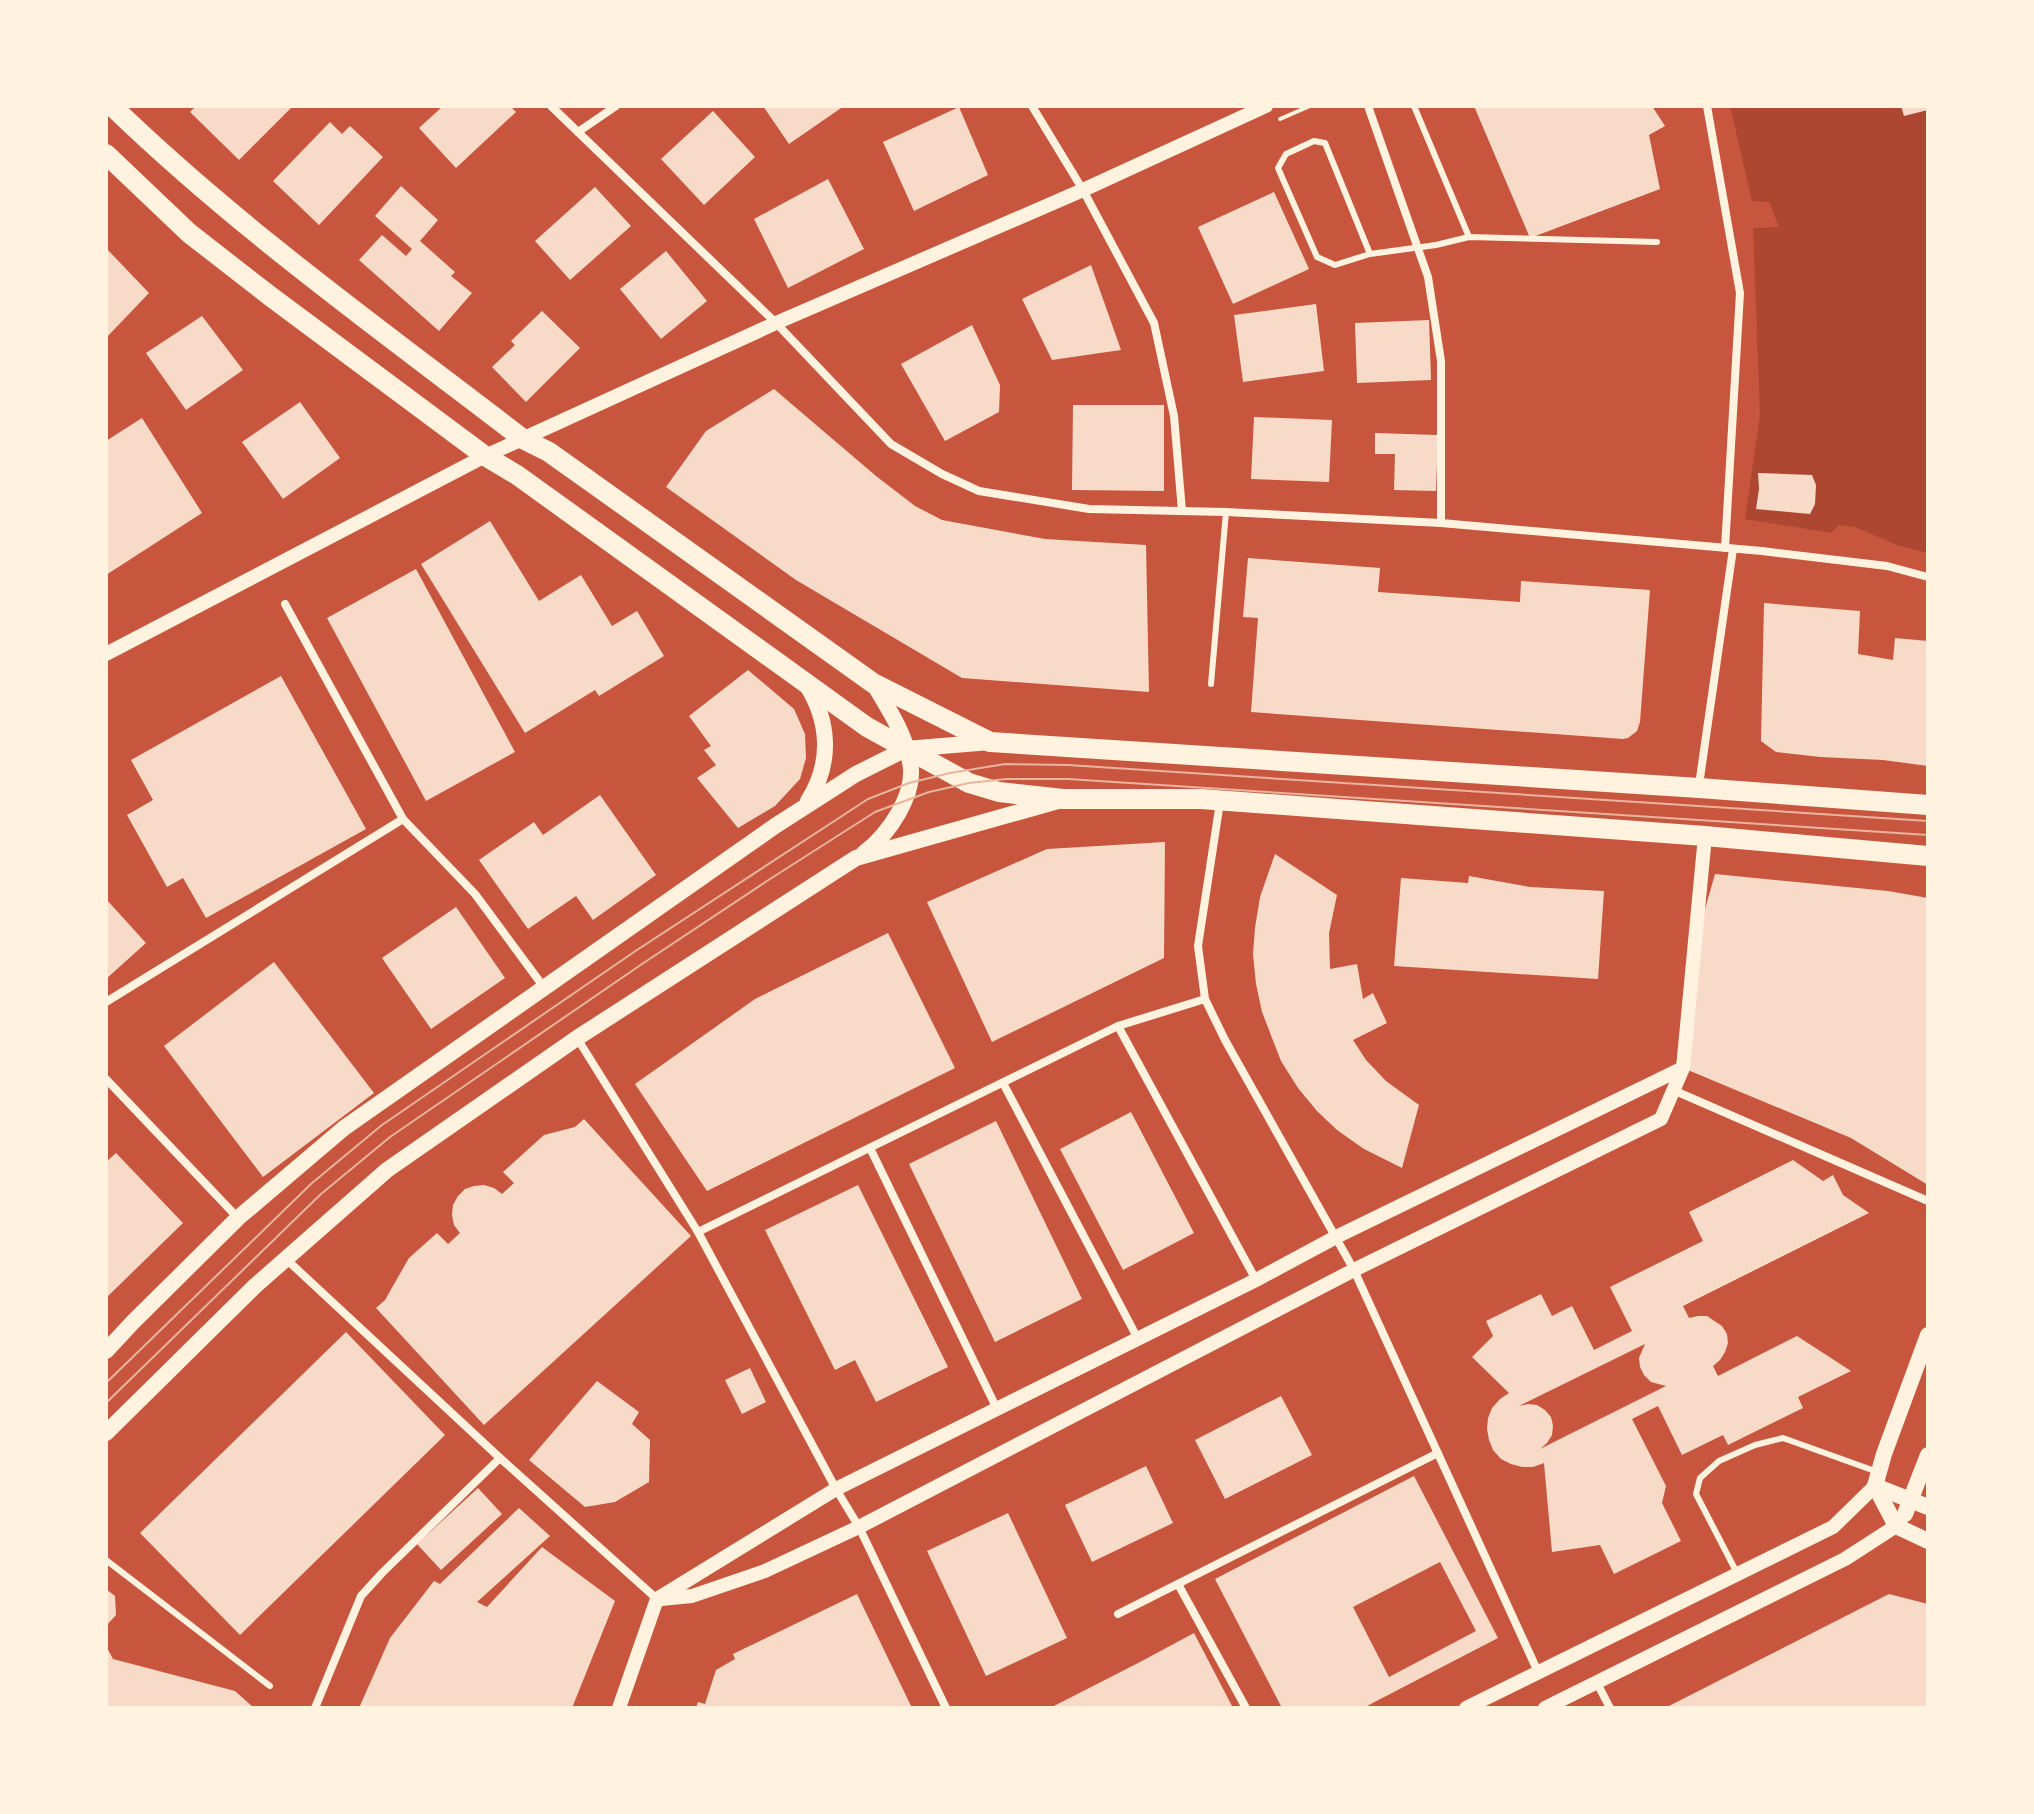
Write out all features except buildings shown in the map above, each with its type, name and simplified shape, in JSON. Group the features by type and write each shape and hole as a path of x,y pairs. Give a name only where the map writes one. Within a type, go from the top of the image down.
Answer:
{"main road":[{"path":"121,109 223,207 523,439 549,452 873,683 990,742"},
{"path":"106,154 189,233 485,456 517,475 867,727 969,783 999,792 1063,799 1220,801 1705,836 1928,856"},
{"path":"805,683 820,710 826,739 822,772 806,805"},
{"path":"106,1433 255,1286 387,1170 577,1038 872,847 901,808 911,765 895,719 873,683"},
{"path":"106,1351 238,1218 344,1128 806,805 856,774 906,749 990,742 1928,805"},
{"path":"856,858 1063,799"},
{"path":"1877,1479 1928,1335"},
{"path":"1904,1513 1928,1455"},
{"path":"1877,1479 1928,1541"},
{"path":"1877,1479 1904,1513"},
{"path":"1904,1513 1928,1507"}],"street":[{"path":"551,106 776,323 891,444 942,474 979,491 1089,509 1226,512 1441,523 1729,548 1887,566 1928,577"},
{"path":"578,132 616,106"},
{"path":"1032,106 1083,190 1154,323 1174,416 1182,511"},
{"path":"106,654 485,456 1266,106"},
{"path":"1368,106 1428,277 1441,361 1441,523"},
{"path":"1699,788 1729,548 1740,293 1707,106"},
{"path":"285,604 403,819 475,894 543,986"},
{"path":"1220,801 1198,946 1205,999 1354,1270 1538,1672"},
{"path":"106,1002 403,819"},
{"path":"286,1259 657,1599 692,1596 765,1571 859,1527 1354,1270 1661,1119 1683,1068 1705,836"},
{"path":"698,1232 1118,1026 1205,999"},
{"path":"1118,1026 1256,1280"},
{"path":"577,1038 698,1232 859,1527 946,1708"},
{"path":"619,1708 657,1599 836,1489 1336,1237 1683,1068"},
{"path":"106,1079 238,1218"},
{"path":"1003,1083 1138,1339"},
{"path":"1673,1090 1928,1201"},
{"path":"870,1148 997,1409"},
{"path":"1118,1614 1438,1453"},
{"path":"315,1708 361,1596 500,1458"},
{"path":"1466,1708 1833,1527 1877,1479"},
{"path":"1545,1708 1845,1559 1904,1513"},
{"path":"1178,1584 1246,1708"},
{"path":"1597,1683 1610,1708"}],"lane":[{"path":"1414,106 1469,237"},
{"path":"1370,254 1325,143 1314,141 1286,154 1278,168 1317,257 1335,265 1370,254 1469,237 1657,242"},
{"path":"1211,684 1226,512"},
{"path":"1738,1574 1696,1494 1700,1478 1719,1461 1755,1445 1783,1438 1877,1479"},
{"path":"106,1560 270,1686"}],"shaded area":[{"path":"1730,106 1928,106 1928,553 1897,545 1855,527 1839,525 1831,533 1745,519 1760,414 1753,228 1779,227 1769,202 1752,201"}],"tram line":[{"path":"106,1383 312,1183 382,1125 634,952 868,799 909,783 1005,764 1068,765 1928,821"},
{"path":"106,1403 321,1194 390,1137 770,879 875,812 929,792 1006,779 1068,779 1928,835"}]}
